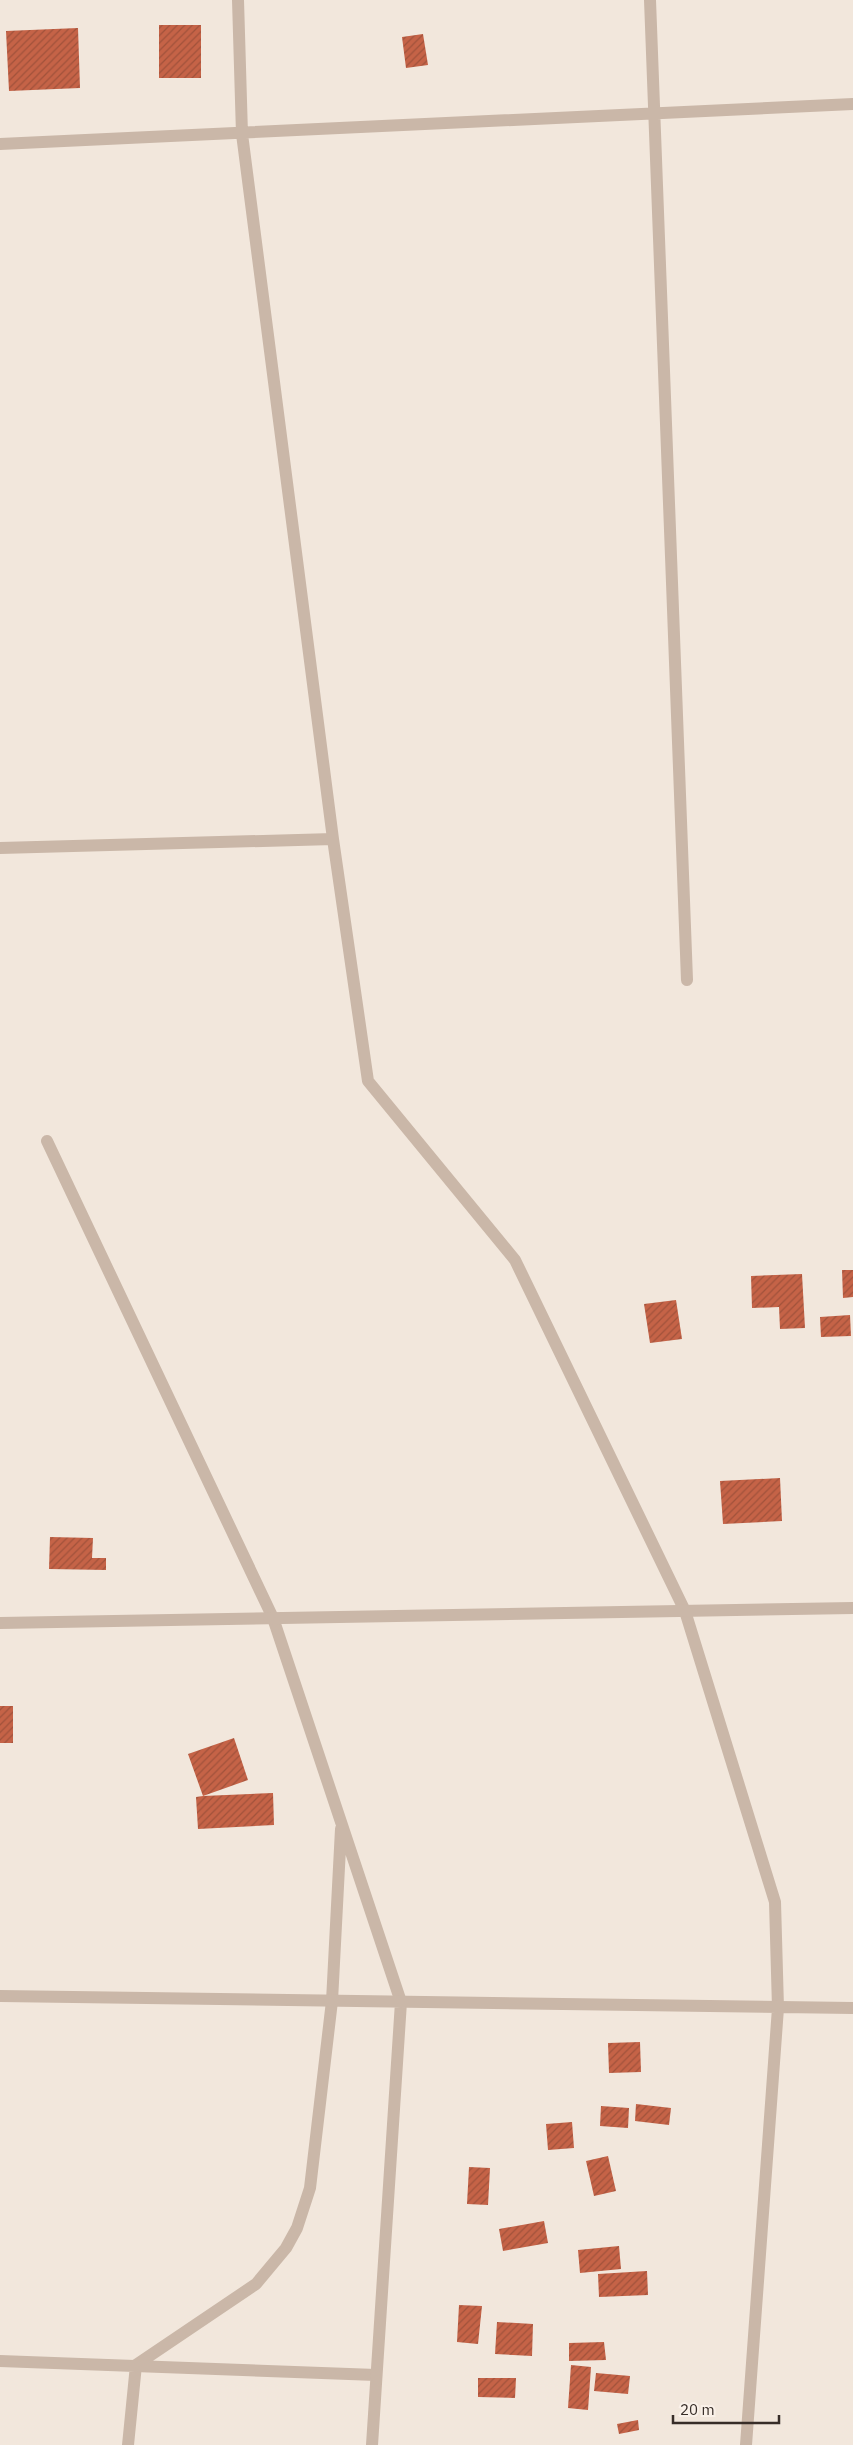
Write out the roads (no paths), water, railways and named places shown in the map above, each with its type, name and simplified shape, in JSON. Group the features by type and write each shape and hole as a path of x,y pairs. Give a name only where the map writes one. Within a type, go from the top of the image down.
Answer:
{"street":[{"path":"238,0 242,134 333,839 368,1081 515,1260 685,1611 775,1902 778,2008 746,2445"},
{"path":"650,0 687,980"},
{"path":"0,144 853,104"},
{"path":"0,848 333,839"},
{"path":"47,1141 273,1618 401,2002 372,2445"},
{"path":"0,1623 853,1608"},
{"path":"136,2365 256,2284 286,2248 297,2228 310,2188 332,2001 341,1821"},
{"path":"0,1996 853,2008"},
{"path":"0,2361 376,2375"},
{"path":"128,2445 136,2365"}]}
